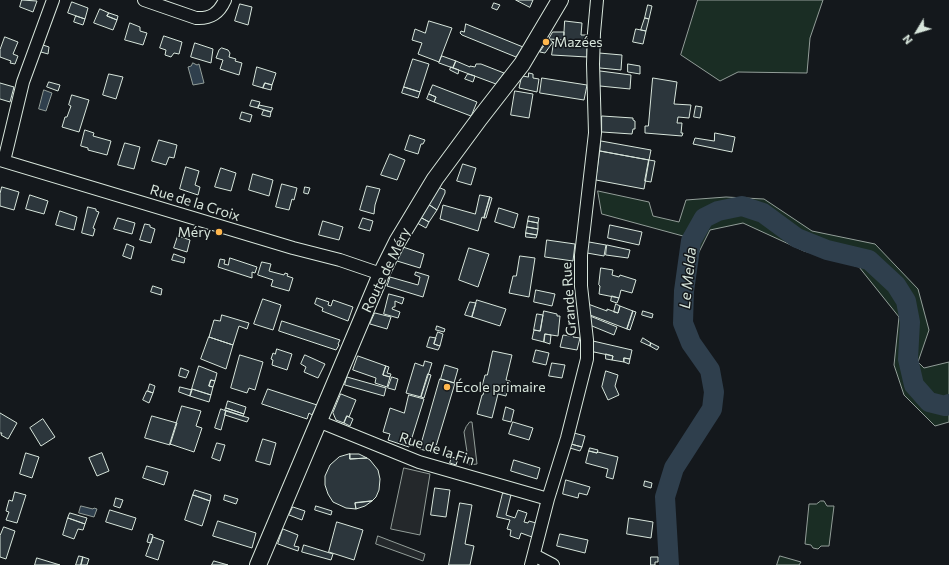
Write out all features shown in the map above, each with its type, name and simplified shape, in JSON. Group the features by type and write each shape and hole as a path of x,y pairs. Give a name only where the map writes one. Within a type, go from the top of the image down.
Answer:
{"main road":[{"name":"Route de Méry","path":"258,565 381,274 397,242 435,179 522,64 560,0"}],"street":[{"path":"2,161 23,82 53,0"},
{"path":"144,0 196,18 204,19 211,17 216,13 222,7 225,0"},
{"name":"Grande Rue","path":"532,560 548,499 567,438 587,359 587,340 581,286 581,255 595,133 593,64 597,0"},
{"name":"Rue de la Croix","path":"2,161 293,248 340,260 381,274"},
{"name":"Rue de la Fin","path":"318,421 419,462 548,499"},
{"path":"532,560 553,565"}],"green space":[{"path":"698,0 823,0 810,38 807,73 738,72 720,81 681,55"},
{"path":"598,191 649,202 653,216 679,222 686,200 726,197 764,199 812,231 875,244 918,289 929,330 918,362 924,368 949,362 949,422 935,426 904,395 894,365 899,317 859,267 804,251 743,223 710,230 693,264 683,236 602,214"},
{"path":"824,501 827,506 834,506 829,546 821,546 818,549 813,548 811,545 805,544 809,504 816,504"},
{"path":"780,556 801,562 799,565 777,565"}],"shaded area":[{"path":"470,422 472,422 477,464 469,465 464,432"},
{"path":"404,468 430,474 420,535 391,529"},
{"path":"378,536 425,554 423,561 376,544"}],"water":[{"path":"193,63 197,65 199,64 204,83 193,85 188,67"},
{"path":"44,90 52,93 46,111 39,109"},
{"path":"81,506 97,509 94,517 79,513"}],"building":[{"path":"22,0 37,1 33,12 20,7"},
{"path":"516,0 533,0 530,7"},
{"path":"72,2 88,8 85,19 68,13"},
{"path":"494,3 500,5 497,10 492,8"},
{"path":"240,4 252,7 248,25 235,21"},
{"path":"648,5 652,6 649,19 645,18"},
{"path":"100,9 109,13 107,16 117,20 113,30 94,23"},
{"path":"109,13 118,16 117,20 107,16"},
{"path":"76,16 85,19 83,25 74,22"},
{"path":"645,18 649,19 646,31 641,30"},
{"path":"429,21 452,28 439,62 418,54 422,43 412,40 415,29 425,33"},
{"path":"565,21 582,23 581,35 587,35 587,42 564,40"},
{"path":"130,23 140,27 140,31 147,33 143,45 125,40"},
{"path":"466,24 523,47 516,57 462,35 460,33 461,31 464,32"},
{"path":"636,29 646,31 643,44 633,42"},
{"path":"553,32 564,32 564,40 549,39"},
{"path":"164,36 182,42 179,54 174,53 171,57 165,55 166,50 160,48"},
{"path":"5,37 18,42 13,54 18,56 15,64 10,63 11,61 0,57 0,50"},
{"path":"549,39 553,42 545,53 540,52"},
{"path":"554,42 581,44 581,46 587,46 587,57 552,55"},
{"path":"195,43 213,49 211,63 191,57"},
{"path":"43,45 49,47 48,54 41,52"},
{"path":"222,48 228,50 230,53 229,57 242,63 239,75 220,69 223,60 216,58 219,50"},
{"path":"599,53 622,55 621,70 600,68"},
{"path":"442,56 456,61 453,68 439,63"},
{"path":"413,59 429,64 420,92 404,87"},
{"path":"456,61 470,67 475,67 476,64 481,64 504,73 496,84 453,68"},
{"path":"628,64 640,66 640,74 628,72"},
{"path":"257,67 276,73 272,85 265,83 263,88 253,85"},
{"path":"451,67 459,70 458,74 450,70"},
{"path":"600,71 631,75 630,89 600,86"},
{"path":"529,73 533,74 533,78 539,79 537,92 519,88 523,76 528,77"},
{"path":"109,74 123,77 116,99 103,95"},
{"path":"468,74 475,76 473,82 465,79"},
{"path":"542,78 587,85 584,100 540,93"},
{"path":"653,78 677,82 674,104 691,105 689,118 678,117 677,123 682,123 682,136 645,133 645,126 648,126"},
{"path":"49,82 60,85 58,91 47,87"},
{"path":"0,83 14,87 10,102 0,99"},
{"path":"265,83 272,85 271,90 263,88"},
{"path":"433,85 477,102 471,116 434,102 436,97 429,94"},
{"path":"404,87 420,92 418,98 402,93"},
{"path":"515,91 533,94 529,118 511,115"},
{"path":"429,94 436,97 434,102 427,99"},
{"path":"72,95 89,100 79,132 62,127 71,106 69,105"},
{"path":"252,100 260,102 258,108 250,106"},
{"path":"259,105 273,108 271,112 258,108"},
{"path":"696,106 702,107 700,118 694,117"},
{"path":"264,110 271,112 270,117 262,115"},
{"path":"242,112 252,115 250,122 240,119"},
{"path":"602,116 633,118 635,121 635,129 633,129 632,134 602,132"},
{"path":"85,130 94,133 93,136 111,141 107,155 88,150 88,148 81,146"},
{"path":"715,133 735,137 732,152 693,144 695,138 714,141"},
{"path":"410,135 425,140 423,144 421,144 418,154 405,150"},
{"path":"159,140 177,145 174,158 169,157 166,165 152,161"},
{"path":"601,141 651,150 649,160 600,151"},
{"path":"125,143 140,147 134,169 118,165"},
{"path":"600,151 649,160 644,189 596,180"},
{"path":"390,154 405,160 397,180 381,175"},
{"path":"649,160 655,161 651,182 645,181"},
{"path":"463,164 476,168 471,185 457,181"},
{"path":"186,167 199,171 195,185 200,187 198,195 180,189"},
{"path":"221,168 236,173 231,191 215,187"},
{"path":"253,174 273,180 269,196 249,190"},
{"path":"282,184 297,188 294,200 292,199 289,210 276,207"},
{"path":"367,186 380,189 374,214 360,210"},
{"path":"2,187 19,192 14,210 0,206 0,194"},
{"path":"305,187 310,188 308,194 304,193"},
{"path":"438,187 445,190 445,193 437,210 428,204"},
{"path":"30,195 48,201 44,214 26,209"},
{"path":"480,195 490,197 484,218 482,217 478,231 440,219 443,205 475,214"},
{"path":"490,197 492,198 486,218 484,218"},
{"path":"428,204 437,210 429,222 420,217"},
{"path":"88,207 96,209 96,211 99,212 93,228 95,229 93,236 82,233"},
{"path":"499,208 518,214 514,228 495,222"},
{"path":"60,211 77,217 74,230 56,225"},
{"path":"529,216 539,218 538,223 528,221"},
{"path":"420,217 429,222 426,228 417,223"},
{"path":"118,218 135,223 132,234 114,229"},
{"path":"363,218 373,221 370,231 359,228"},
{"path":"323,221 343,227 339,240 319,235"},
{"path":"528,221 538,223 538,229 527,227"},
{"path":"145,224 150,225 150,227 155,229 151,243 140,240"},
{"path":"610,225 642,232 639,245 608,238"},
{"path":"527,227 538,229 537,235 526,233"},
{"path":"526,233 537,235 536,238 526,237"},
{"path":"178,236 190,240 187,252 174,248"},
{"path":"547,240 575,244 573,261 545,257"},
{"path":"589,242 606,245 604,256 587,253"},
{"path":"127,244 134,247 131,259 123,256"},
{"path":"607,245 630,250 628,258 606,255"},
{"path":"403,247 424,254 420,268 397,261"},
{"path":"469,248 489,254 478,287 459,280"},
{"path":"174,254 185,258 184,263 172,260"},
{"path":"520,256 535,258 529,297 509,293 513,276 516,276"},
{"path":"230,258 257,267 255,273 252,272 252,278 218,267 220,259 225,260 224,264 228,265"},
{"path":"262,262 271,264 269,271 284,275 285,273 288,274 287,276 293,278 289,291 271,286 273,280 258,275"},
{"path":"601,268 613,270 612,275 619,277 620,275 636,280 632,293 621,290 619,298 599,294"},
{"path":"416,272 429,276 423,297 387,286 390,277 418,285 420,277 415,275"},
{"path":"153,286 162,289 161,295 151,292"},
{"path":"536,290 555,294 552,306 534,302"},
{"path":"389,294 404,298 402,304 395,301 395,307 392,309 400,312 398,318 384,314"},
{"path":"612,296 619,298 617,303 611,301"},
{"path":"317,298 329,302 328,305 331,306 333,300 353,307 348,321 322,311 323,308 315,304"},
{"path":"263,299 281,305 273,330 254,324"},
{"path":"477,300 506,309 500,326 472,317"},
{"path":"470,302 476,303 472,317 465,315"},
{"path":"588,304 607,311 607,309 618,313 620,306 633,311 627,329 590,315"},
{"path":"616,304 620,306 618,313 614,312"},
{"path":"544,311 560,316 558,336 545,334 544,342 532,339 534,330 540,331"},
{"path":"633,311 636,312 630,330 627,329"},
{"path":"643,311 653,314 652,318 642,315"},
{"path":"375,313 391,317 387,329 370,324"},
{"path":"537,314 543,315 540,331 534,330"},
{"path":"222,315 249,323 247,329 239,326 233,345 209,337 214,320 220,321"},
{"path":"590,316 617,327 614,335 592,326"},
{"path":"282,321 340,340 339,345 336,350 279,331"},
{"path":"437,326 445,329 444,332 436,330"},
{"path":"438,332 443,334 440,346 434,344"},
{"path":"545,334 551,335 550,344 544,342"},
{"path":"570,334 573,335 573,337 580,338 577,350 560,347 563,335 570,336"},
{"path":"209,337 233,345 226,369 201,359"},
{"path":"430,337 436,338 434,344 440,346 438,350 427,347"},
{"path":"643,338 651,343 650,346 641,342"},
{"path":"593,341 632,350 630,359 624,358 624,362 612,360 613,356 594,352"},
{"path":"651,343 659,347 657,350 650,346"},
{"path":"277,349 292,354 287,370 272,365 273,360 271,359 273,353 275,354"},
{"path":"536,350 549,353 546,365 533,362"},
{"path":"493,351 512,355 506,380 510,381 506,396 498,394 492,418 477,414 484,391 481,390 485,375 487,375"},
{"path":"606,354 613,356 612,360 606,359"},
{"path":"240,355 263,362 255,390 249,388 247,393 231,388"},
{"path":"305,355 325,364 318,378 304,372 306,367 301,364"},
{"path":"358,356 386,366 383,375 390,377 387,387 375,383 376,378 353,370"},
{"path":"624,358 630,359 629,364 624,362"},
{"path":"425,361 432,363 421,397 406,393 415,363 423,366"},
{"path":"552,363 565,365 562,378 549,376"},
{"path":"445,365 458,369 454,383 441,379"},
{"path":"199,366 217,373 215,381 211,380 209,386 213,387 211,395 192,389"},
{"path":"386,366 389,367 387,373 391,374 390,377 383,375"},
{"path":"181,368 189,371 186,378 179,376"},
{"path":"606,371 618,375 615,386 619,395 608,400 602,387"},
{"path":"428,374 431,375 424,398 421,397"},
{"path":"347,377 386,388 384,396 345,385"},
{"path":"392,377 398,379 395,390 388,388"},
{"path":"440,379 455,383 434,453 420,449"},
{"path":"211,380 215,381 213,387 209,386"},
{"path":"150,384 155,386 153,393 148,391"},
{"path":"180,387 192,390 190,396 179,392"},
{"path":"192,389 211,395 209,402 190,396"},
{"path":"268,389 317,405 312,415 309,413 307,419 262,404"},
{"path":"147,391 153,393 149,403 143,400"},
{"path":"341,394 356,400 349,417 347,416 344,423 336,420 333,413"},
{"path":"409,395 424,399 409,447 388,440 390,434 383,432 390,408 404,413"},
{"path":"228,401 246,407 244,414 226,408"},
{"path":"182,406 201,411 196,426 202,428 194,452 170,444"},
{"path":"506,407 514,410 511,422 503,420"},
{"path":"226,408 244,414 243,416 225,410"},
{"path":"221,409 226,411 221,430 215,428"},
{"path":"226,411 249,418 247,422 225,415"},
{"path":"0,413 17,423 8,439 0,433"},
{"path":"152,416 177,423 170,445 145,438"},
{"path":"347,416 353,419 350,426 344,423"},
{"path":"43,419 55,437 41,446 30,428"},
{"path":"513,422 533,428 529,440 509,434"},
{"path":"574,433 585,436 582,447 571,444"},
{"path":"263,439 276,443 270,465 256,461"},
{"path":"217,443 225,445 220,461 212,458"},
{"path":"571,444 582,447 580,451 570,448"},
{"path":"590,448 598,450 597,453 589,451"},
{"path":"589,451 618,457 613,479 606,477 608,469 586,463"},
{"path":"26,453 39,457 32,478 20,474"},
{"path":"102,453 109,471 97,476 89,458"},
{"path":"350,454 359,454 367,458 350,459"},
{"path":"350,454 350,459 367,458 370,460 378,470 380,479 379,490 376,497 372,501 355,503 356,509 346,508 333,502 325,485 325,476 330,465 339,457"},
{"path":"452,457 458,459 456,465 450,463"},
{"path":"514,460 540,468 537,479 511,471"},
{"path":"147,466 168,472 164,485 143,478"},
{"path":"566,480 590,487 587,495 579,493 578,498 563,494"},
{"path":"645,481 652,483 651,488 644,486"},
{"path":"435,488 450,490 446,517 431,515"},
{"path":"195,490 211,495 210,501 193,495"},
{"path":"15,492 26,495 17,523 6,520 9,512 6,511 9,500 12,501"},
{"path":"503,493 511,495 506,515 515,518 518,510 527,513 524,522 528,523 529,521 536,523 532,537 521,533 519,539 510,536 511,530 507,529 510,520 497,517"},
{"path":"193,495 210,501 202,526 185,520"},
{"path":"225,495 238,499 236,504 224,500"},
{"path":"116,498 123,500 120,508 114,506"},
{"path":"372,501 365,506 356,509 355,503"},
{"path":"460,503 472,505 465,544 474,546 470,565 449,565"},
{"path":"316,506 332,511 331,515 315,510"},
{"path":"293,507 305,511 302,520 289,515"},
{"path":"110,510 136,518 132,530 106,522"},
{"path":"70,513 87,518 85,524 68,518"},
{"path":"68,518 85,524 83,530 78,529 74,539 63,535"},
{"path":"629,518 653,522 651,538 627,534"},
{"path":"218,521 256,533 252,548 213,536"},
{"path":"337,522 363,530 354,560 329,552"},
{"path":"4,527 15,531 6,559 0,557 0,536"},
{"path":"283,529 298,535 294,546 299,547 298,551 278,544"},
{"path":"150,534 153,535 151,543 147,542"},
{"path":"560,534 588,540 585,553 557,546"},
{"path":"153,537 164,541 158,560 146,556"},
{"path":"304,545 333,554 331,560 302,552"},
{"path":"79,556 83,557 81,565 76,565"},
{"path":"83,557 89,559 87,565 81,565"},
{"path":"651,557 658,557 658,562 655,562 655,565 651,565"},
{"path":"37,558 60,565 35,565"},
{"path":"214,561 228,565 212,565"}],"waterway":[{"name":"Le Melda","path":"669,565 665,497 674,468 712,409 714,392 710,370 691,343 683,323 684,291 691,241 704,218 718,211 742,206 763,213 797,238 827,250 869,260 896,285 906,301 910,322 908,359 914,385 929,402 945,406 949,404"}],"place":[{"name":"Mazées","path":"546,42"},
{"name":"Méry","path":"219,232"},
{"name":"École primaire","path":"447,387"}]}
